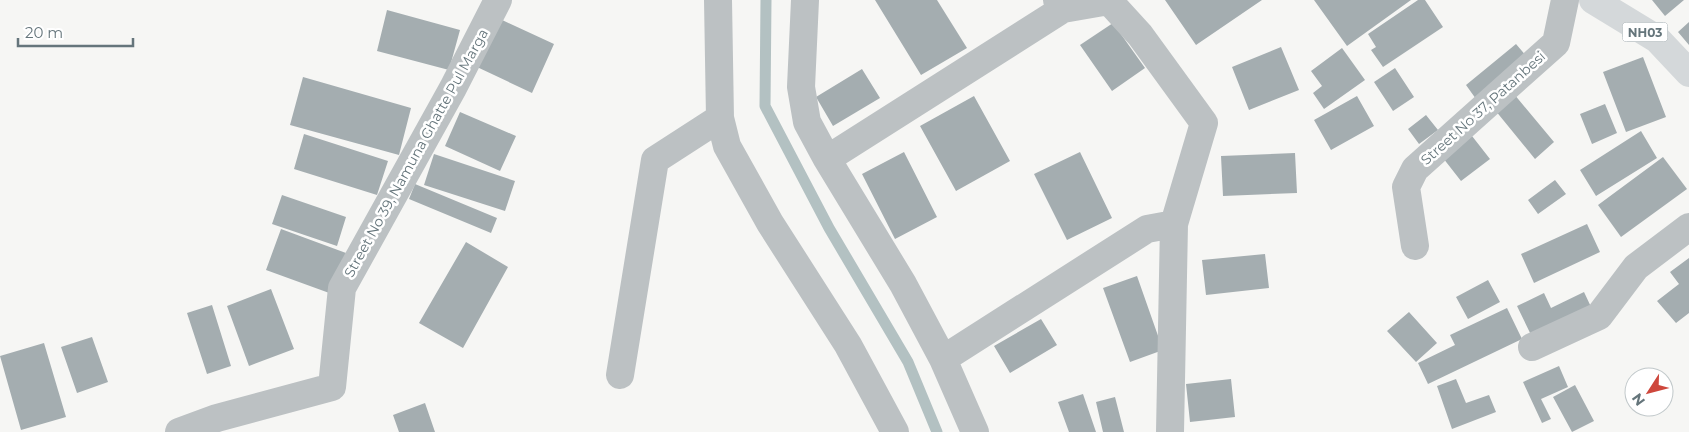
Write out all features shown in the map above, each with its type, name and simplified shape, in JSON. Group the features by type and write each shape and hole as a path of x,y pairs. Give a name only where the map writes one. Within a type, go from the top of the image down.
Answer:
{"main road":[{"name":"NH03","path":"1593,0 1657,39 1689,74"}],"street":[{"name":"Street No 39, Namuna Ghatte Pul Marga","path":"179,432 217,418 332,387 342,288 453,88 498,0"},
{"path":"718,0 720,118 727,146 765,215 848,345 895,432"},
{"path":"805,0 801,87 807,122 827,159 903,284 943,359 975,432"},
{"name":"Street No 37, Patanbesi","path":"1415,246 1406,187 1415,169 1556,43 1565,0"},
{"path":"827,159 1060,5 1109,1 1140,35 1204,123 1174,224 1170,432"},
{"path":"620,374 654,160 720,118"},
{"path":"943,359 1147,229 1174,224"},
{"path":"1532,347 1599,316 1636,267 1689,227"}],"building":[{"path":"875,0 937,0 967,48 921,75"},
{"path":"1165,0 1262,0 1196,45"},
{"path":"1314,0 1411,0 1347,46"},
{"path":"1418,0 1425,0 1443,27 1383,67 1371,50 1376,47 1368,34"},
{"path":"1652,0 1684,0 1665,16"},
{"path":"387,10 460,30 449,70 377,51"},
{"path":"500,19 554,44 532,93 477,67"},
{"path":"1689,22 1689,45 1678,32"},
{"path":"1113,23 1145,68 1112,91 1080,45"},
{"path":"1516,44 1528,58 1476,99 1466,85"},
{"path":"1281,47 1299,90 1249,110 1232,67"},
{"path":"1342,48 1365,80 1324,109 1313,93 1322,86 1311,71"},
{"path":"1643,57 1666,117 1626,132 1603,72"},
{"path":"1395,68 1414,97 1393,111 1374,82"},
{"path":"862,69 880,98 833,126 816,97"},
{"path":"303,77 411,108 399,155 290,125"},
{"path":"1514,94 1554,142 1535,159 1495,110"},
{"path":"974,96 1010,161 956,191 920,126"},
{"path":"1357,96 1374,126 1331,150 1314,120"},
{"path":"1605,104 1617,133 1592,144 1580,114"},
{"path":"460,112 516,136 500,171 445,146"},
{"path":"1426,115 1438,130 1419,144 1408,129"},
{"path":"1641,131 1657,158 1596,196 1580,170"},
{"path":"304,134 388,161 377,195 294,169"},
{"path":"1472,136 1490,159 1461,181 1443,158"},
{"path":"904,152 937,217 895,239 862,174"},
{"path":"1080,152 1112,218 1067,240 1034,174"},
{"path":"1295,153 1297,193 1223,196 1221,156"},
{"path":"434,154 515,181 505,211 424,185"},
{"path":"1663,157 1687,189 1621,237 1598,205"},
{"path":"1555,180 1566,194 1538,214 1528,200"},
{"path":"415,184 497,218 491,233 409,199"},
{"path":"282,195 346,217 337,246 272,224"},
{"path":"1587,224 1600,252 1534,283 1521,254"},
{"path":"281,229 346,253 332,294 266,270"},
{"path":"466,242 508,267 463,348 419,323"},
{"path":"1265,254 1269,288 1206,295 1202,260"},
{"path":"1689,258 1689,313 1676,323 1657,301 1679,284 1670,272"},
{"path":"1137,276 1163,350 1130,362 1103,288"},
{"path":"1488,280 1500,302 1468,319 1456,297"},
{"path":"271,289 294,349 249,366 227,306"},
{"path":"1584,292 1592,309 1532,337 1517,306 1544,293 1551,308"},
{"path":"212,305 231,366 207,374 187,313"},
{"path":"1507,308 1522,339 1428,384 1418,363 1455,345 1450,335"},
{"path":"1409,312 1437,343 1416,362 1387,331"},
{"path":"1041,319 1057,345 1010,373 994,346"},
{"path":"92,337 108,382 77,393 61,347"},
{"path":"44,343 66,417 21,430 0,356"},
{"path":"1559,366 1568,387 1541,399 1551,419 1542,423 1523,382"},
{"path":"1231,379 1235,417 1190,422 1186,384"},
{"path":"1456,379 1466,403 1489,395 1496,412 1452,429 1437,386"},
{"path":"1575,385 1594,421 1572,432 1553,397"},
{"path":"1083,394 1096,432 1069,432 1058,402"},
{"path":"1115,397 1124,432 1103,432 1096,402"},
{"path":"425,403 435,432 399,432 393,415"}],"waterway":[{"path":"766,0 765,106 829,228 908,362 937,432"}]}
